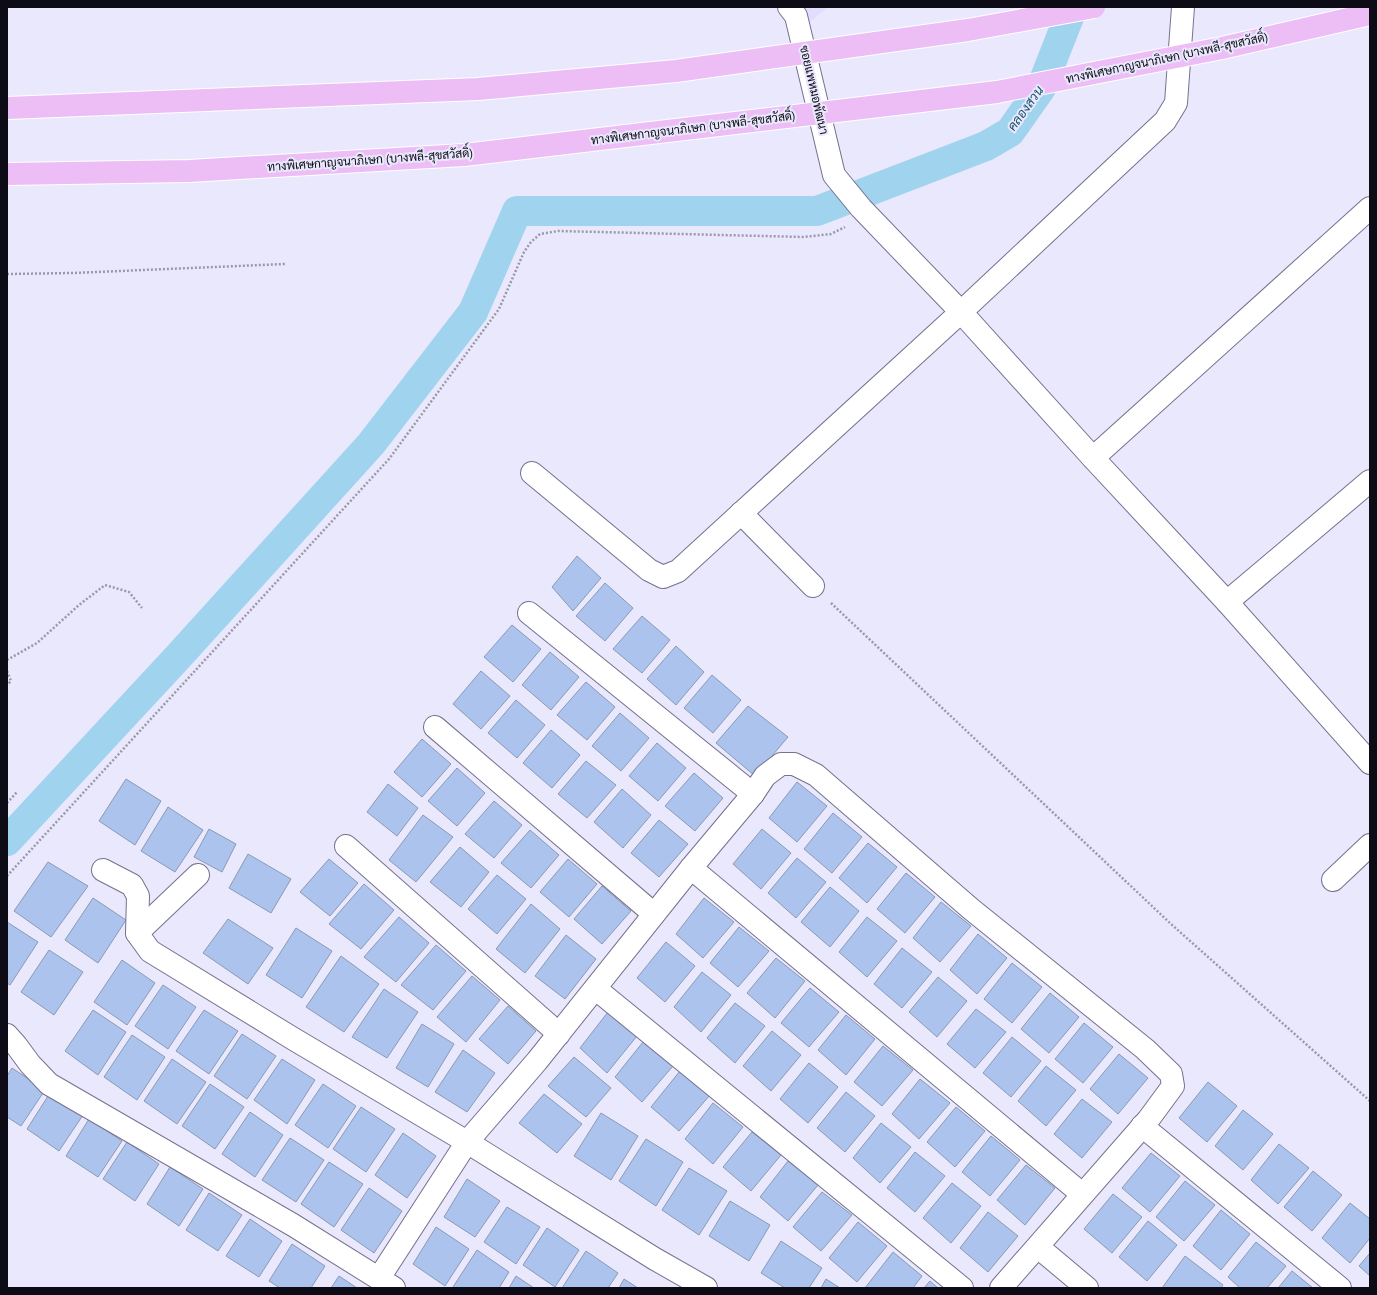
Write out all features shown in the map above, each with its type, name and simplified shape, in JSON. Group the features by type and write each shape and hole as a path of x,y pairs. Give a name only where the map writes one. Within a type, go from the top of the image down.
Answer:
{"highway":[{"path":"7,108 478,89 660,72 968,30 1094,7"},
{"name":"ทางพิเศษกาญจนาภิเษก (บางพลี-สุขสวัสดิ์)","path":"7,174 189,171 464,155 998,92 1222,48 1370,14"}],"street":[{"name":"ซอยแพหมอพัฒนา","path":"789,7 796,16 834,175 865,212"},
{"path":"532,473 649,570 663,577 678,571 961,312 1165,121 1176,103 1182,7"},
{"path":"1093,458 1370,208"},
{"path":"865,212 961,312 1093,458 1227,602 1369,760"},
{"path":"1227,602 1370,481"},
{"path":"741,513 813,586"},
{"path":"529,613 753,794"},
{"path":"436,727 654,914"},
{"path":"7,1035 30,1064 49,1084 293,1225 387,1283 467,1142 559,1034 691,868 753,794 765,776 781,764 794,764 816,775 971,909 1145,1050 1171,1074 1173,1086 1142,1126 1001,1288"},
{"path":"1333,880 1370,845"},
{"path":"346,846 559,1034"},
{"path":"691,868 1082,1194"},
{"path":"103,870 132,885 138,896 137,933 150,951 292,1038 467,1142 655,1259 706,1288"},
{"path":"137,933 198,875"},
{"path":"596,988 962,1288"},
{"path":"1142,1126 1340,1288"},
{"path":"1038,1247 1087,1288"}],"path":[{"path":"7,876 389,459 499,309 524,252 531,242 540,234 558,231 804,237 831,234 865,212"},
{"path":"7,274 73,273 285,264"},
{"path":"7,660 37,643 79,605 105,585 129,592 142,608"},
{"path":"813,586 1171,924 1370,1101"},
{"path":"7,671 11,681 7,685"},
{"path":"7,804 17,792"}],"shaded area":[{"path":"777,7 828,7 799,31"}],"building":[{"path":"577,556 601,578 573,611 552,587"},
{"path":"605,583 633,608 605,641 576,616"},
{"path":"642,616 670,640 642,673 613,649"},
{"path":"512,625 541,649 513,682 484,657"},
{"path":"676,646 704,672 676,705 647,679"},
{"path":"550,652 579,677 551,710 522,685"},
{"path":"481,671 510,696 481,729 453,704"},
{"path":"712,675 741,700 713,733 684,708"},
{"path":"586,682 615,707 587,740 557,715"},
{"path":"516,700 545,725 517,758 488,733"},
{"path":"748,706 788,737 755,776 716,743"},
{"path":"620,713 649,738 621,771 592,746"},
{"path":"551,730 580,755 552,788 523,763"},
{"path":"422,739 451,764 422,797 394,772"},
{"path":"657,743 686,768 658,801 629,776"},
{"path":"586,761 616,785 587,818 558,794"},
{"path":"457,768 485,793 457,826 428,801"},
{"path":"694,773 723,798 695,831 665,806"},
{"path":"126,779 161,801 135,845 99,821"},
{"path":"797,782 827,806 797,842 769,818"},
{"path":"388,784 418,808 397,836 367,812"},
{"path":"622,789 651,815 623,848 594,822"},
{"path":"494,801 522,825 494,858 465,834"},
{"path":"168,807 203,830 175,872 141,851"},
{"path":"833,813 862,837 832,873 804,849"},
{"path":"423,815 453,837 416,882 389,860"},
{"path":"659,820 688,844 659,877 631,853"},
{"path":"209,829 236,844 222,872 194,857"},
{"path":"762,829 791,853 761,889 733,864"},
{"path":"530,830 559,855 531,888 501,863"},
{"path":"868,843 897,867 867,903 839,878"},
{"path":"460,847 489,872 461,907 430,882"},
{"path":"248,854 291,879 271,913 229,888"},
{"path":"797,858 826,882 796,918 768,893"},
{"path":"329,859 358,883 330,916 300,892"},
{"path":"568,859 597,884 569,917 540,892"},
{"path":"48,862 88,886 51,937 14,911"},
{"path":"906,873 935,897 905,933 877,909"},
{"path":"497,875 526,899 497,934 468,909"},
{"path":"364,884 394,910 361,949 329,924"},
{"path":"602,886 631,911 602,944 574,919"},
{"path":"830,887 859,911 830,947 801,922"},
{"path":"93,898 126,920 98,963 65,940"},
{"path":"704,898 734,922 703,958 676,934"},
{"path":"941,902 971,926 940,962 913,938"},
{"path":"531,904 560,929 525,973 496,949"},
{"path":"399,917 429,943 396,982 364,957"},
{"path":"867,917 897,941 867,977 839,952"},
{"path":"228,919 273,948 248,984 203,953"},
{"path":"7,922 38,942 10,985 7,983"},
{"path":"739,927 769,951 738,987 710,963"},
{"path":"296,928 332,951 302,998 266,975"},
{"path":"978,934 1007,958 977,994 950,970"},
{"path":"566,935 596,959 565,999 535,976"},
{"path":"666,942 695,966 665,1002 637,978"},
{"path":"436,945 466,971 433,1010 401,985"},
{"path":"902,948 932,972 902,1008 874,984"},
{"path":"49,950 83,972 54,1015 21,992"},
{"path":"341,956 379,984 344,1032 306,1007"},
{"path":"776,958 805,981 775,1018 747,993"},
{"path":"122,960 155,983 127,1025 94,1002"},
{"path":"1012,963 1042,987 1012,1023 984,999"},
{"path":"702,972 731,995 701,1032 674,1007"},
{"path":"472,976 500,1000 466,1042 437,1017"},
{"path":"938,977 967,1001 937,1037 909,1012"},
{"path":"163,985 196,1007 168,1049 135,1026"},
{"path":"810,988 839,1012 809,1047 781,1023"},
{"path":"384,989 418,1012 387,1058 352,1037"},
{"path":"1050,993 1079,1017 1049,1053 1021,1029"},
{"path":"735,1003 765,1026 735,1063 707,1038"},
{"path":"508,1006 536,1031 508,1064 479,1039"},
{"path":"976,1009 1006,1032 975,1068 947,1044"},
{"path":"93,1010 126,1032 98,1075 65,1051"},
{"path":"204,1010 238,1031 209,1074 176,1051"},
{"path":"608,1012 637,1036 607,1073 580,1048"},
{"path":"846,1015 875,1039 846,1075 818,1050"},
{"path":"1084,1023 1113,1047 1083,1083 1055,1059"},
{"path":"422,1024 454,1044 428,1087 396,1068"},
{"path":"772,1031 801,1055 771,1091 743,1066"},
{"path":"242,1034 276,1056 247,1099 214,1076"},
{"path":"132,1035 165,1057 137,1100 104,1077"},
{"path":"1012,1037 1041,1061 1011,1097 983,1073"},
{"path":"643,1042 673,1066 642,1102 615,1077"},
{"path":"883,1046 913,1070 882,1106 854,1082"},
{"path":"463,1050 495,1073 467,1112 435,1092"},
{"path":"1119,1054 1148,1078 1118,1114 1090,1089"},
{"path":"574,1057 611,1088 586,1117 548,1086"},
{"path":"172,1059 206,1082 177,1124 144,1101"},
{"path":"282,1059 315,1080 287,1124 254,1100"},
{"path":"809,1063 838,1087 808,1123 780,1099"},
{"path":"1046,1066 1076,1090 1046,1126 1018,1101"},
{"path":"12,1068 45,1090 21,1126 7,1117 7,1076"},
{"path":"680,1071 710,1095 679,1131 651,1107"},
{"path":"920,1079 950,1103 919,1139 892,1114"},
{"path":"1208,1082 1237,1106 1207,1142 1179,1118"},
{"path":"210,1084 244,1107 215,1149 182,1126"},
{"path":"323,1084 356,1106 328,1148 295,1125"},
{"path":"846,1092 875,1116 845,1152 817,1128"},
{"path":"50,1093 83,1115 59,1151 27,1129"},
{"path":"544,1094 582,1124 557,1153 519,1123"},
{"path":"1082,1099 1112,1122 1082,1158 1054,1134"},
{"path":"713,1103 743,1127 713,1164 685,1139"},
{"path":"361,1107 395,1129 366,1172 333,1149"},
{"path":"956,1107 985,1131 955,1167 927,1142"},
{"path":"1243,1110 1273,1134 1243,1170 1215,1146"},
{"path":"250,1112 283,1135 255,1177 222,1154"},
{"path":"601,1113 638,1136 611,1180 574,1156"},
{"path":"89,1119 122,1141 98,1177 66,1156"},
{"path":"881,1123 911,1147 880,1183 853,1158"},
{"path":"752,1132 781,1155 751,1191 723,1167"},
{"path":"403,1133 436,1156 407,1198 375,1175"},
{"path":"991,1136 1020,1160 990,1196 962,1172"},
{"path":"290,1138 324,1160 296,1202 262,1180"},
{"path":"646,1139 683,1162 656,1206 619,1181"},
{"path":"127,1142 159,1164 135,1201 103,1179"},
{"path":"1279,1144 1309,1168 1278,1204 1251,1180"},
{"path":"915,1152 945,1176 915,1212 887,1188"},
{"path":"1151,1153 1180,1176 1150,1212 1122,1188"},
{"path":"788,1161 818,1185 788,1221 760,1197"},
{"path":"329,1162 363,1184 334,1227 301,1204"},
{"path":"1026,1165 1055,1188 1025,1225 997,1200"},
{"path":"170,1167 203,1189 179,1226 147,1204"},
{"path":"689,1168 727,1191 699,1235 662,1210"},
{"path":"1313,1171 1342,1195 1312,1231 1284,1207"},
{"path":"467,1179 500,1201 475,1237 444,1217"},
{"path":"1185,1181 1215,1205 1184,1241 1156,1217"},
{"path":"952,1183 981,1206 951,1243 923,1218"},
{"path":"369,1188 402,1211 374,1253 341,1230"},
{"path":"822,1192 852,1215 821,1251 793,1227"},
{"path":"209,1193 242,1215 218,1251 186,1230"},
{"path":"1113,1194 1142,1217 1112,1253 1084,1229"},
{"path":"730,1201 770,1225 749,1261 709,1236"},
{"path":"1350,1203 1370,1219 1370,1238 1350,1263 1322,1238"},
{"path":"507,1207 540,1227 516,1264 484,1242"},
{"path":"1221,1210 1250,1234 1221,1270 1193,1246"},
{"path":"988,1212 1018,1236 988,1272 960,1248"},
{"path":"250,1219 282,1241 259,1277 226,1256"},
{"path":"1148,1221 1177,1245 1147,1281 1119,1257"},
{"path":"858,1222 887,1246 857,1282 829,1258"},
{"path":"436,1227 469,1249 445,1286 413,1264"},
{"path":"547,1228 579,1250 555,1287 523,1265"},
{"path":"781,1241 822,1268 809,1288 785,1288 761,1273"},
{"path":"1256,1242 1286,1266 1267,1288 1240,1288 1228,1277"},
{"path":"292,1244 325,1266 311,1288 280,1288 269,1281"},
{"path":"477,1250 509,1272 499,1288 453,1287"},
{"path":"586,1251 618,1273 608,1288 562,1288"},
{"path":"893,1252 922,1276 913,1288 865,1288"},
{"path":"1370,1253 1370,1276 1359,1266"},
{"path":"1185,1256 1223,1285 1221,1288 1162,1288"},
{"path":"1292,1271 1313,1288 1278,1288"},
{"path":"339,1276 357,1288 331,1288"},
{"path":"516,1276 534,1288 509,1288"},
{"path":"624,1279 638,1288 619,1288"},
{"path":"826,1279 840,1288 821,1288"},
{"path":"930,1281 938,1288 924,1288"}],"waterway":[{"name":"คลองสวน","path":"7,841 177,658 371,444 473,312 517,211 817,211 986,146 1010,132 1041,88 1073,7"}]}
